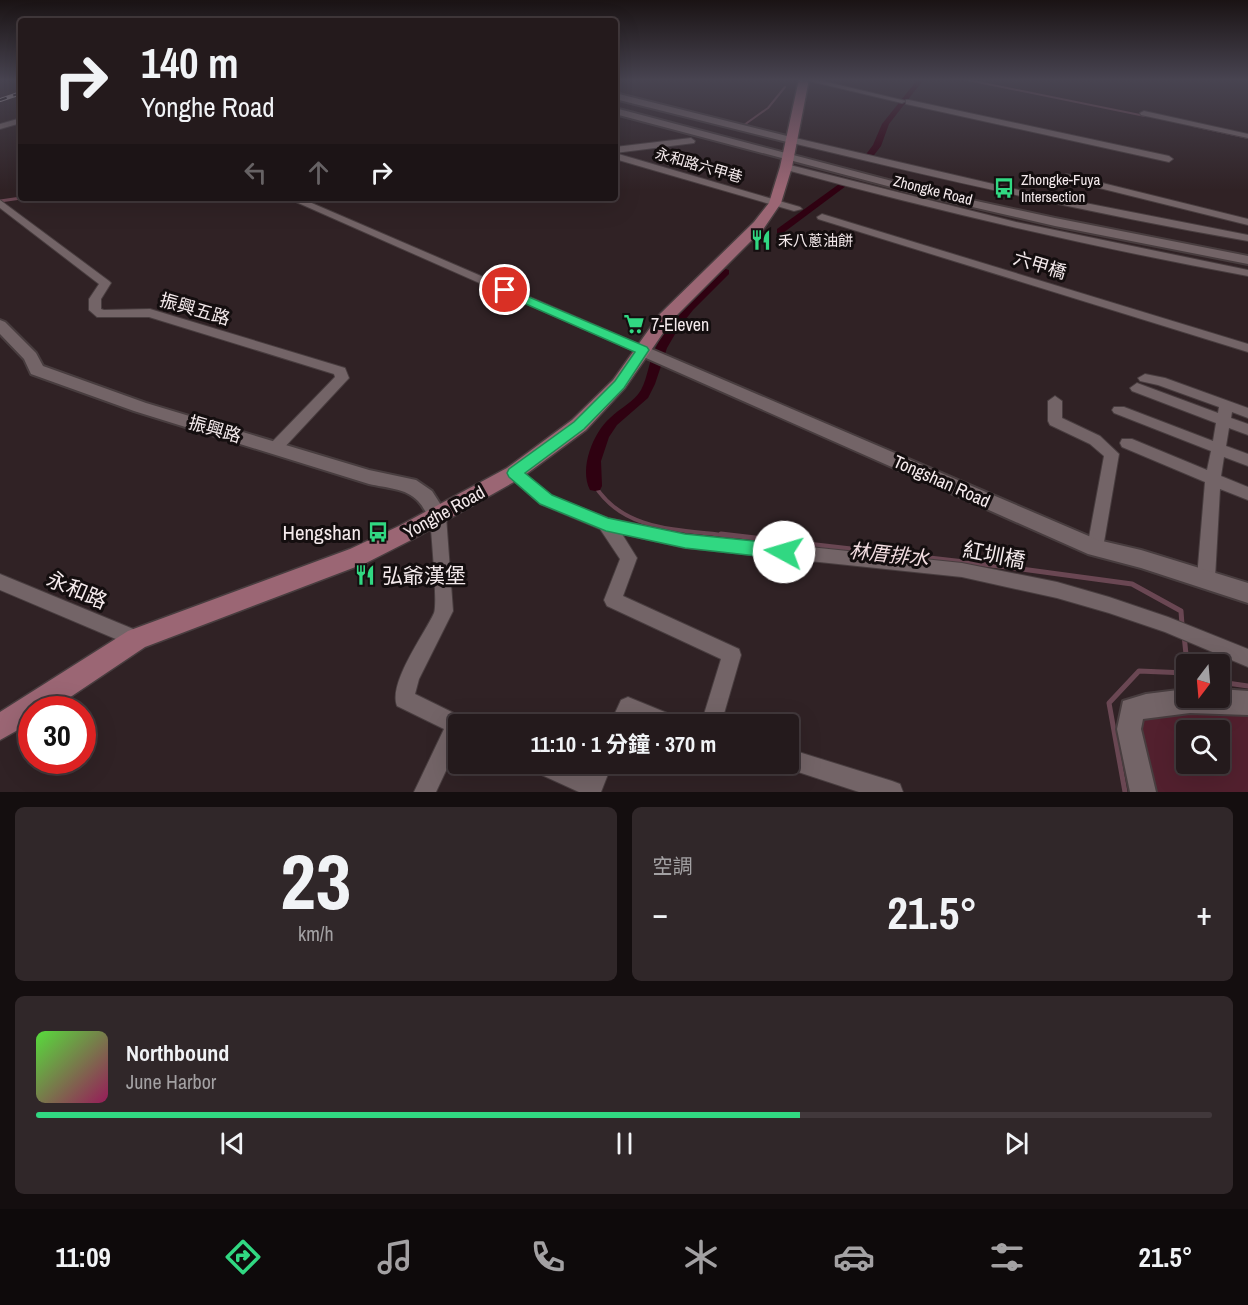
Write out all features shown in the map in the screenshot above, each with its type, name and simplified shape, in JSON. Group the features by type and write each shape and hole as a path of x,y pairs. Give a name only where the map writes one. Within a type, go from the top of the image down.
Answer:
{"main road":[{"name":"Yonghe Road","path":"0,727 137,639 358,556 438,516 514,473 579,425 619,384 666,317 759,225 775,203 797,116"}],"street":[{"name":"Zhongke Road","path":"636,116 942,189 1150,233 1248,250"},
{"name":"Zhongke Road","path":"660,116 929,194 1248,260"},
{"name":"Zhongke Road","path":"676,116 789,153 902,198 1059,236 1248,273"},
{"path":"973,116 1169,159"},
{"path":"1153,116 1248,136"},
{"name":"Zhongke Road","path":"618,120 691,141 789,153 978,185 1156,222 1248,238"},
{"path":"0,127 18,121"},
{"path":"618,150 691,141"},
{"path":"653,159 676,143"},
{"name":"永和路六甲巷","path":"618,156 653,159 775,203"},
{"path":"1066,177 1248,222"},
{"path":"299,201 642,350"},
{"name":"振興五路","path":"0,203 105,284 95,299 95,310 101,314 150,313 340,372 342,378 276,447"},
{"path":"775,203 797,209"},
{"name":"六甲橋","path":"822,217 1248,348"},
{"name":"振興路","path":"0,326 31,357 37,370 140,407 369,477 409,485 425,496 438,516"},
{"name":"Tongshan Road","path":"642,350 1095,548 1206,578 1248,593"},
{"path":"1248,413 1141,383 1223,421 1248,430"},
{"path":"1055,401 1055,421 1095,440 1112,454 1095,548"},
{"path":"1206,578 1213,480 1226,405"},
{"path":"1119,410 1248,460"},
{"path":"1126,443 1248,494"},
{"name":"紅圳橋","path":"514,473 546,500 606,524 685,541 962,570 1058,590 1168,625 1248,658"},
{"path":"438,516 444,611 410,677 404,699 448,721"},
{"path":"606,524 628,558 613,600 732,655 714,714"},
{"name":"永和路","path":"0,582 137,639"},
{"path":"1143,792 1129,729 1132,710 1153,704 1214,699 1248,703"},
{"path":"625,714 628,707 645,714"},
{"path":"425,792 448,746"},
{"path":"799,762 892,792"},
{"path":"560,774 591,790 598,774"}],"shaded area":[{"path":"1229,711 1248,713 1248,792 1148,792 1138,749 1141,722 1154,713"}],"waterway":[{"path":"744,125 757,116"},
{"name":"林厝排水","path":"868,157 877,146 886,124 892,116"},
{"path":"1193,126 1248,138"},
{"name":"林厝排水","path":"780,231 842,186"},
{"path":"0,201 18,198"},
{"name":"林厝排水","path":"595,486 596,452 607,428 644,395 661,348 674,326 726,272"},
{"name":"林厝排水","path":"595,486 607,501 622,513 638,521 674,529 731,536"},
{"name":"林厝排水","path":"721,534 999,566 1132,584 1181,611 1182,625"},
{"name":"林厝排水","path":"1184,635 1186,654"},
{"name":"林厝排水","path":"1125,792 1109,703 1139,671 1176,673"},
{"path":"1230,683 1248,686"}],"place":[{"name":"Zhongke-Fuya Intersection","path":"1004,188"},
{"name":"禾八蔥油餅","path":"761,240"},
{"name":"7-Eleven","path":"634,324"},
{"name":"Hengshan","path":"378,532"},
{"name":"弘爺漢堡","path":"365,575"}],"route":[{"path":"505,290 642,350 619,384 579,425 514,473 546,500 606,524 685,541 784,552"}]}
